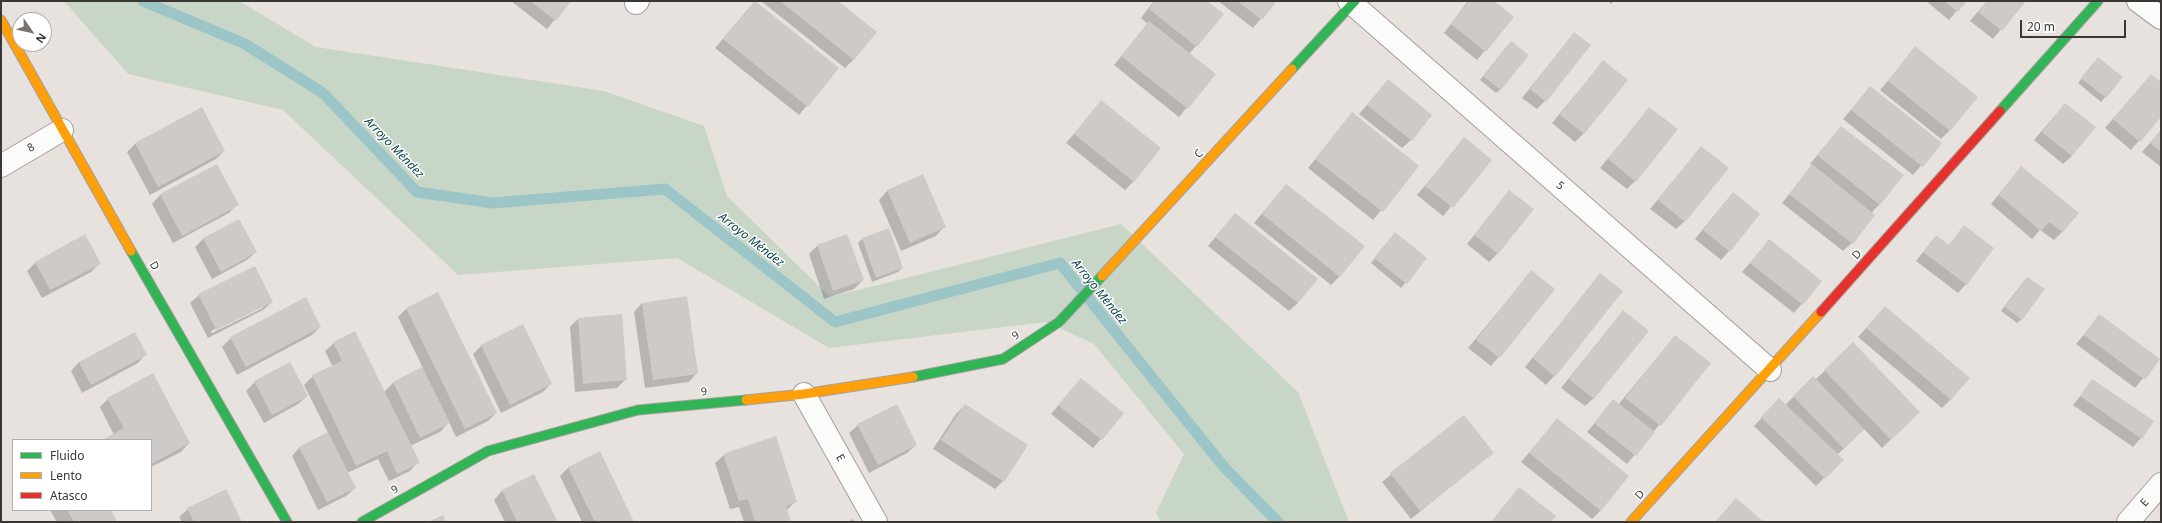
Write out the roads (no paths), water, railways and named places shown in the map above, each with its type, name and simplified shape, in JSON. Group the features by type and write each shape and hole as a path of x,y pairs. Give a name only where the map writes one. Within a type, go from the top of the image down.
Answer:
{"street":[{"name":"D","path":"1631,522 1770,370 2098,1"},
{"path":"2138,1 2161,18"},
{"name":"5","path":"1352,2 1770,370"},
{"name":"C","path":"1059,322 1352,2"},
{"name":"D","path":"1,20 62,130 288,522"},
{"name":"8","path":"1,166 62,130"},
{"name":"9","path":"362,522 488,451 638,410 804,394 942,373 1003,359 1059,322"},
{"name":"E","path":"804,394 876,522"},
{"name":"E","path":"2128,522 2161,484"}],"waterway":[{"name":"Arroyo Méndez","path":"143,1 245,44 323,93 417,192 493,203 665,189 835,322 1060,263 1224,467 1278,522"}]}
